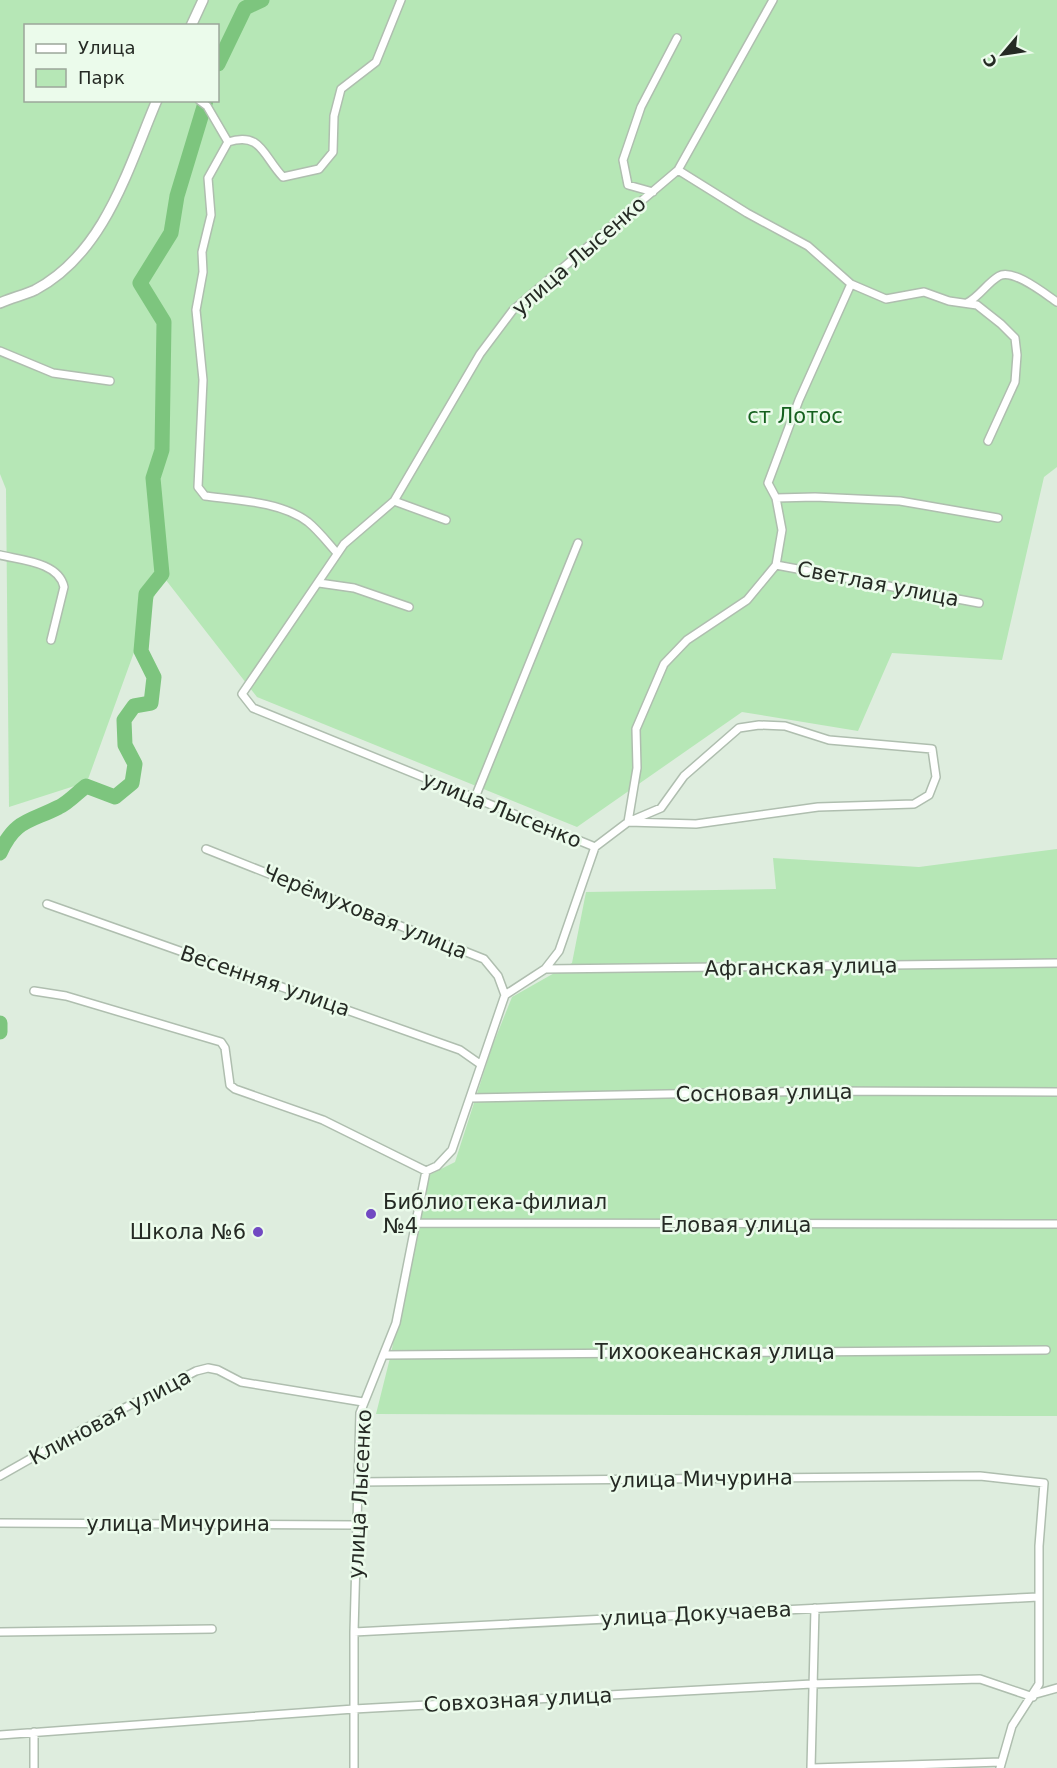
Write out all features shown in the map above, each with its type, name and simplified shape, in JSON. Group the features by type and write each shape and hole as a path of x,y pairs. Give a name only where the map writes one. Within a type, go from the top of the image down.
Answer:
{"street":[{"path":"192,24 203,0"},
{"path":"337,553 310,523 298,515 273,507 205,496 198,487 203,380 196,310 203,272 202,252 211,215 208,178 228,142 243,137 256,142 283,177 319,169 333,152 334,116 341,89 376,62 401,0"},
{"name":"улица Лысенко","path":"505,996 545,969 559,951 595,847 474,800 253,708 244,698 244,687 319,583 337,553 350,538 394,501 480,354 513,310 678,170 773,0"},
{"path":"653,192 628,185 623,160 641,107 677,38"},
{"path":"0,303 40,286 67,266 101,229 156,102"},
{"path":"202,102 228,142"},
{"path":"678,170 747,213 808,246 851,284 886,299 924,292 949,301 977,305 1015,338 1017,355 1015,382 987,441"},
{"path":"967,303 980,296 1001,275 1006,274 1019,276 1057,302"},
{"path":"628,822 637,768 636,729 664,664 687,640 747,600 776,565 782,530 776,498 768,483 799,400 851,284"},
{"path":"0,351 53,373 110,381"},
{"path":"776,498 815,497 892,501 998,518"},
{"path":"394,501 446,520"},
{"path":"474,800 578,543"},
{"path":"0,555 52,569 62,580 64,586 51,640"},
{"name":"Светлая улица","path":"776,565 979,603"},
{"path":"319,583 354,588 409,607"},
{"path":"595,847 628,822 661,808 684,776 739,728 759,725 785,726 829,740 932,749 936,777 929,795 914,804 818,807 696,824 628,822"},
{"name":"Черёмуховая улица","path":"206,849 484,959 498,976 505,996"},
{"name":"Весенняя улица","path":"47,904 460,1050 480,1064"},
{"name":"Афганская улица","path":"545,969 1057,963"},
{"path":"34,991 66,996 220,1042 225,1048 230,1085 332,1124 426,1171 437,1166 452,1150 505,996"},
{"name":"Сосновая улица","path":"471,1098 820,1091 1057,1092"},
{"name":"улица Лысенко","path":"354,1768 357,1482 363,1402 396,1323 426,1171"},
{"name":"Еловая улица","path":"414,1223 1057,1224"},
{"name":"Тихоокеанская улица","path":"384,1355 1046,1350"},
{"name":"Клиновая улица","path":"0,1476 74,1434 196,1371 208,1368 218,1370 241,1382 363,1402"},
{"name":"улица Мичурина","path":"357,1482 980,1476 1044,1483 1038,1597"},
{"name":"улица Мичурина","path":"0,1523 357,1525"},
{"path":"815,1608 812,1768 1001,1765 1012,1726 1040,1684 1038,1597"},
{"name":"улица Докучаева","path":"354,1632 1038,1597"},
{"path":"0,1632 212,1629"},
{"name":"Совхозная улица","path":"0,1735 354,1709 812,1684 980,1679 1034,1695"},
{"path":"1034,1695 1057,1688"},
{"path":"34,1732 34,1768"}],"green space":[{"name":"ст Лотос","path":"0,0 1057,0 1057,467 1044,477 1002,660 892,653 858,731 742,712 577,827 257,697 162,575 87,782 9,807 6,489 0,474"},
{"path":"1057,849 1057,1416 376,1414 391,1354 425,1177 455,1162 492,1047 512,997 572,963 586,892 776,889 773,858 919,867"}],"waterway":[{"path":"219,62 245,8 262,0"},
{"path":"0,853 18,827 62,805 86,786 115,797 132,783 135,764 125,745 124,720 134,706 151,703 154,677 141,651 146,594 162,574 153,478 162,450 164,322 140,283 171,233 177,196 205,102"},
{"path":"0,1023 0,1032"}],"place":[{"name":"Библиотека-филиал №4","path":"371,1214"},
{"name":"Школа №6","path":"258,1232"}]}
